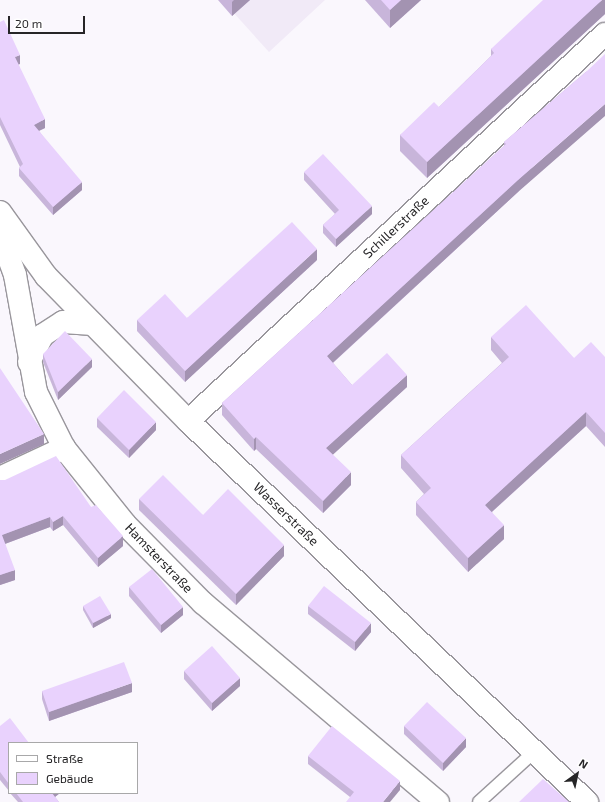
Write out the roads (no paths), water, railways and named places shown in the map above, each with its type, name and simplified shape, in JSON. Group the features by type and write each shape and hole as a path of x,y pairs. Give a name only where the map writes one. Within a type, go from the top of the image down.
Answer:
{"street":[{"name":"Schillerstraße","path":"188,421 605,34"},
{"name":"Wasserstraße","path":"0,212 46,276 188,421 587,802"},
{"name":"Hamsterstraße","path":"0,234 15,275 29,362 36,392 64,448 125,524 203,604 438,802"},
{"path":"29,362 43,335 63,322 92,324"},
{"path":"0,478 64,448"}],"lane":[{"path":"479,802 534,752"}]}
